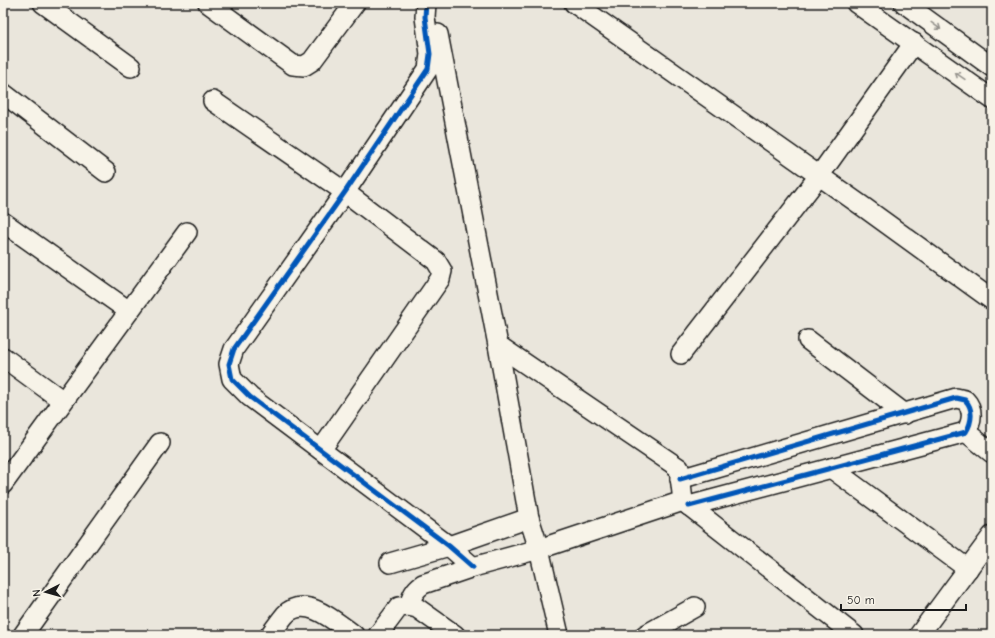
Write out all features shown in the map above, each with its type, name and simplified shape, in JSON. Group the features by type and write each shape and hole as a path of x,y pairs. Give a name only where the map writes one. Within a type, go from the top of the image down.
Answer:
{"street":[{"path":"43,3 131,67"},
{"path":"208,3 293,65 304,66 312,62 355,3"},
{"path":"426,3 425,17 430,54 428,69 345,192 234,349 229,364 232,379 250,397 449,546 473,567"},
{"path":"432,3 498,345 529,518 539,549 559,635"},
{"path":"574,3 992,300"},
{"path":"856,3 992,99"},
{"path":"904,3 992,67"},
{"path":"681,354 819,176 914,44"},
{"path":"3,93 106,172"},
{"path":"213,101 345,192 436,261 442,271 440,279 321,450"},
{"path":"3,222 129,311"},
{"path":"3,484 187,232"},
{"path":"808,340 904,414"},
{"path":"498,345 679,468 686,504 854,635"},
{"path":"3,357 63,401"},
{"path":"680,479 956,398 968,403 970,409 971,421 966,432"},
{"path":"966,432 992,453"},
{"path":"409,606 412,595 422,584 473,567 539,549 686,504 831,468 966,432"},
{"path":"23,635 160,443"},
{"path":"831,468 968,569"},
{"path":"390,563 449,546 529,518"},
{"path":"919,635 992,536"},
{"path":"378,635 399,607 409,606 417,608 455,635"},
{"path":"270,635 286,614 295,609 306,607 318,610 354,635"},
{"path":"645,635 695,607"}],"cycle path":[{"path":"426,3 425,17 430,54 428,69 345,192 234,349 229,364 232,379 250,397 449,546 473,567"},
{"path":"680,479 956,398 965,400 970,407 971,420 966,432 689,506"}]}
